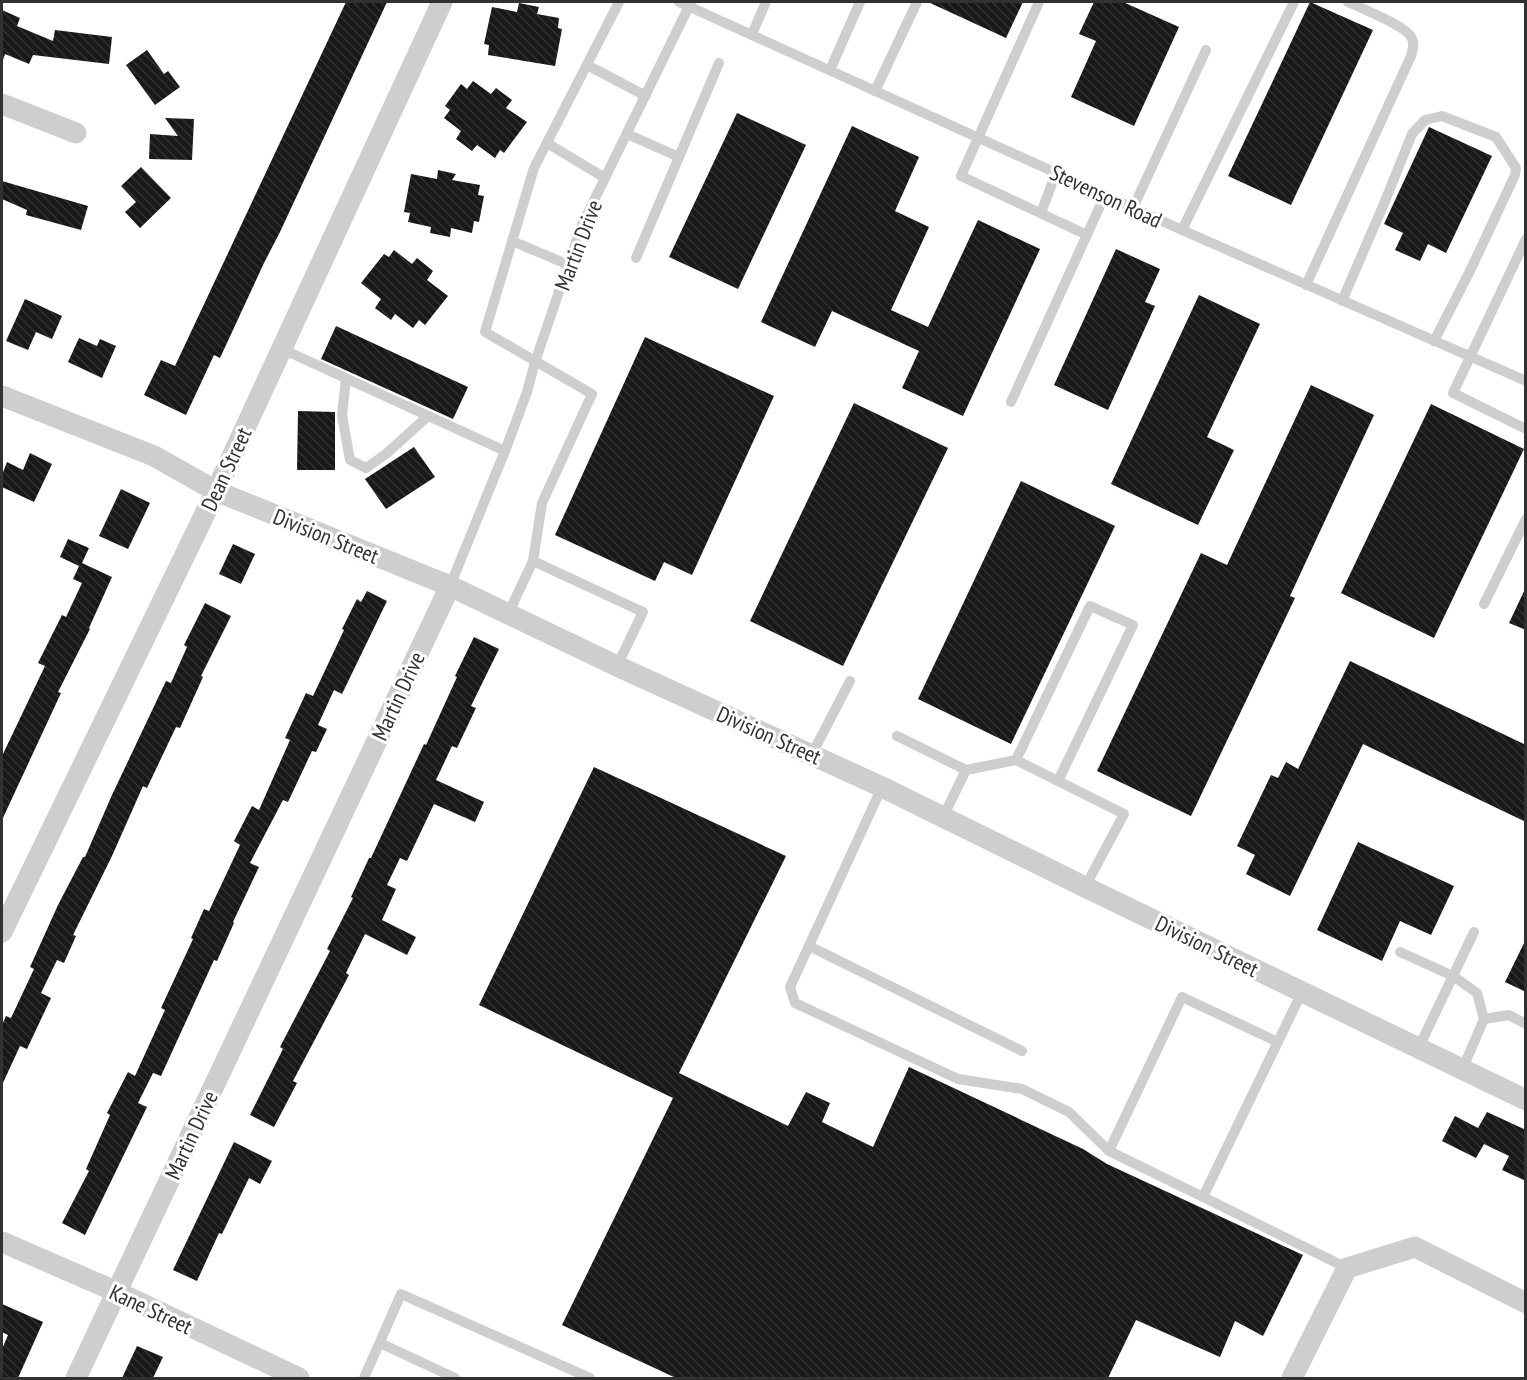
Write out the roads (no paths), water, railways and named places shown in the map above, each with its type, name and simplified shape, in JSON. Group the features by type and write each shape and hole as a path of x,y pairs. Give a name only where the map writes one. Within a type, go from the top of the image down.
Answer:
{"street":[{"name":"Dean Street","path":"2,932 216,491 442,2"},
{"path":"2,104 76,133"},
{"name":"Division Street","path":"2,396 154,456 216,491 450,586 617,666 882,787 1526,1100"},
{"name":"Martin Drive","path":"76,1378 450,586"},
{"name":"Kane Street","path":"2,1242 117,1292 300,1378"},
{"path":"1292,1378 1347,1268 1415,1247 1526,1302"}],"lane":[{"path":"508,614 533,561 542,503 592,394 485,332 534,168 619,2"},
{"path":"752,34 766,2"},
{"path":"830,70 860,2"},
{"path":"875,90 917,2"},
{"path":"1039,2 961,176 1087,235"},
{"path":"1182,231 1294,2"},
{"path":"1306,285 1413,47 1412,37 1404,29 1348,2"},
{"name":"Stevenson Road","path":"687,3 1182,231 1526,381"},
{"name":"Martin Drive","path":"450,586 527,392 581,227 646,96 687,3"},
{"path":"1133,208 1206,50"},
{"path":"636,258 719,63"},
{"path":"588,65 646,96"},
{"path":"1341,300 1412,134 1425,120 1442,116 1496,137 1516,168 1515,175 1434,341"},
{"path":"627,134 679,157"},
{"path":"547,143 605,178"},
{"path":"1041,213 1056,173"},
{"path":"1011,402 1105,195"},
{"path":"1526,239 1453,393 1526,429"},
{"path":"512,241 569,265"},
{"path":"282,349 505,451"},
{"path":"346,379 342,415 350,460 366,468 386,454 428,416"},
{"path":"1484,604 1526,519"},
{"path":"533,561 643,612 617,666"},
{"path":"1016,760 1090,606 1133,625 1058,781"},
{"path":"812,754 850,681"},
{"path":"897,736 966,770 1016,760 1124,814 1085,887"},
{"path":"943,817 966,770"},
{"path":"882,787 790,987 795,1003 958,1079 1022,1089 1069,1112 1109,1151 1347,1268"},
{"path":"1418,1049 1474,932"},
{"path":"809,946 1022,1051"},
{"path":"1400,952 1453,976 1477,993 1484,1019 1462,1070"},
{"path":"1203,1197 1302,992"},
{"path":"1109,1151 1182,997 1278,1042"},
{"path":"1484,1019 1509,1015 1526,1024"},
{"path":"364,1378 401,1294 590,1378"},
{"path":"380,1343 455,1378"}]}
